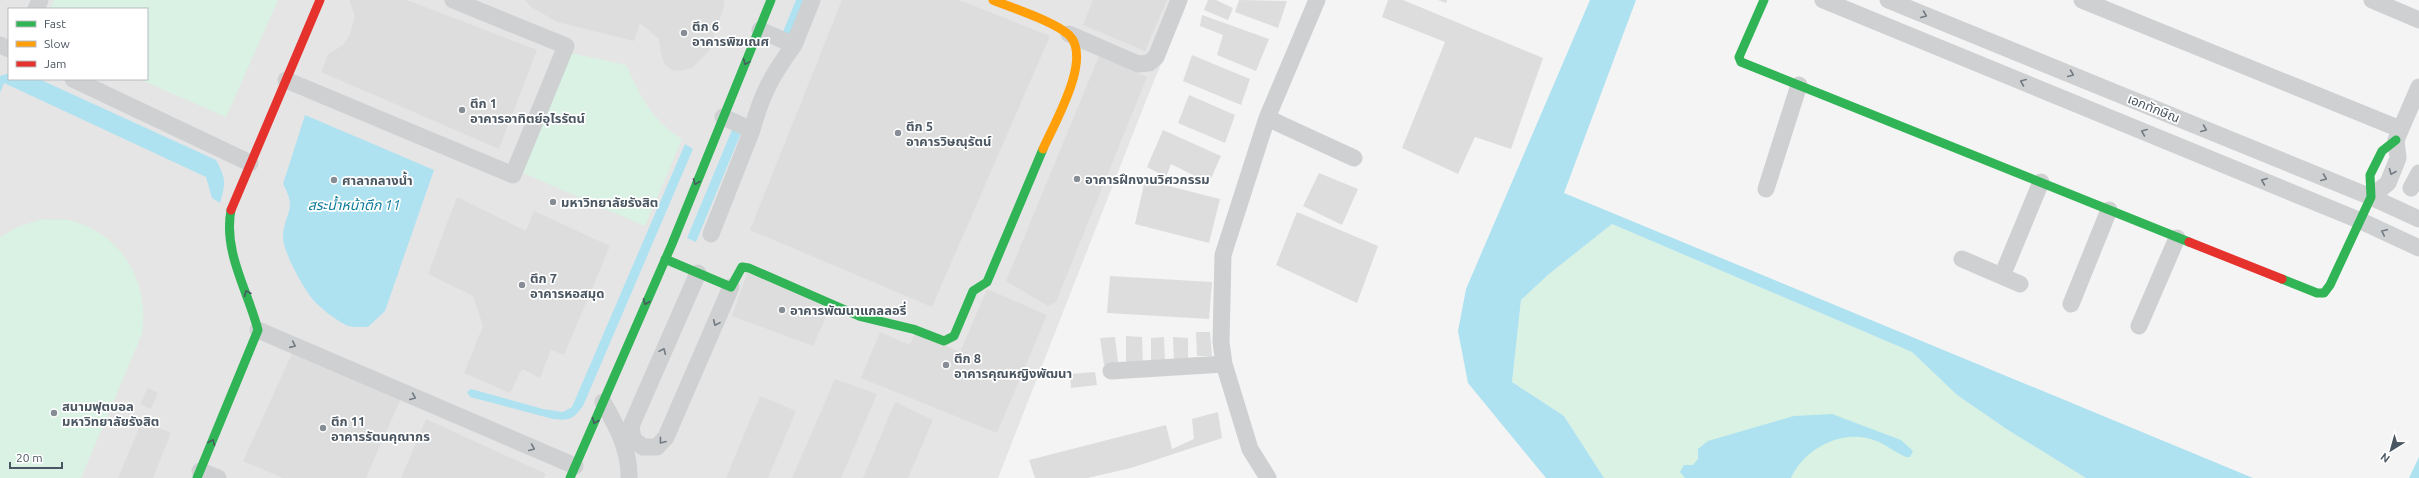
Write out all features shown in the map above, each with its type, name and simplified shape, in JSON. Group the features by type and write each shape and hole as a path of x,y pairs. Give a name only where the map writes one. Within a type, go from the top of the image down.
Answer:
{"street":[{"path":"218,478 198,474 258,330 254,310 232,252 228,229 232,205 320,0"},
{"path":"286,80 514,176 566,46 452,0"},
{"path":"258,330 573,472 665,259 771,0"},
{"path":"711,234 772,75 794,45 812,0"},
{"path":"993,0 1138,64 1149,63 1156,57 1179,0"},
{"path":"1268,478 1250,449 1224,364 1221,342 1223,255 1267,118 1317,0"},
{"path":"1764,0 1739,60 2177,238 2317,293 2324,293 2361,221 2371,197 2388,183 2398,158 2398,135 2419,87"},
{"path":"1823,0 2361,221 2419,248"},
{"name":"เอกทักษิณ","path":"1888,0 2371,197 2419,219"},
{"path":"2082,0 2398,135"},
{"path":"2372,0 2419,20"},
{"path":"760,30 794,45"},
{"path":"698,273 631,426 633,439 643,447 657,447 666,437 731,287 742,267 749,268 859,316 913,329 944,341 948,341 954,336 973,291 987,282 1075,74 1077,50 1069,34"},
{"path":"75,80 250,163"},
{"path":"1766,189 1799,85"},
{"path":"723,117 752,130"},
{"path":"1267,118 1354,158"},
{"path":"2411,188 2419,173"},
{"path":"2002,276 2042,182"},
{"path":"2071,304 2109,210"},
{"path":"2139,326 2177,238"},
{"path":"665,259 731,287"},
{"path":"1962,259 2020,284"},
{"path":"1111,371 1224,364"},
{"path":"603,402 623,443 628,460 629,478"}],"shaded area":[{"name":"มหาวิทยาลัยรังสิต","path":"0,0 1188,0 1149,93 998,478 0,478"}],"green space":[{"path":"54,0 278,0 226,117 141,80 148,80 148,8 50,8"},
{"path":"570,53 626,65 648,107 662,124 682,139 645,226 521,172"},
{"name":"สนามฟุตบอล มหาวิทยาลัยรังสิต","path":"43,219 68,220 87,226 103,235 117,247 128,262 136,278 141,296 143,314 142,334 81,478 0,478 0,237 20,226"},
{"path":"1612,224 1912,352 1957,395 2008,430 2086,478 1604,478 1564,416 1512,382 1521,300 1549,274"}],"water":[{"path":"796,0 806,0 791,38 782,34"},
{"path":"1590,0 1636,0 1564,193 2253,478 2086,478 2008,430 1957,395 1912,352 1612,224 1549,274 1521,300 1512,382 1564,416 1604,478 1546,478 1468,383 1458,331 1466,289"},
{"path":"8,73 8,80 41,80 216,160 222,172 224,181 220,203 212,198 206,177 4,83 0,93 0,76"},
{"name":"สระน้ำหน้าตึก 11","path":"305,115 434,170 385,311 368,327 346,325 337,320 315,302 305,289 286,252 283,237 290,206 283,184"},
{"path":"732,130 741,133 696,242 687,238"},
{"path":"685,144 693,149 580,410 571,418 563,420 553,419 470,397 467,392 471,389 543,409 563,412 572,407"},
{"path":"1832,414 1901,440 1913,451 1910,457 1906,457 1879,442 1866,438 1853,437 1841,438 1828,442 1817,449 1806,457 1791,478 1685,478 1680,472 1684,465 1693,465 1698,459 1698,449 1708,441 1794,416"},
{"path":"2419,457 2419,478 2409,478"}],"building":[{"name":"ตึก 1 อาคารอาทิตย์อุไรรัตน์","path":"349,0 407,0 537,50 499,149 321,72 328,54 343,45 350,34 355,16"},
{"name":"ตึก 6 อาคารพิฆเณศ","path":"525,0 724,0 724,7 709,51 692,68 680,71 672,70 665,65 661,54 659,39 640,23 634,41 557,22 531,7"},
{"name":"ตึก 5 อาคารวิษณุรัตน์","path":"842,0 959,0 1050,36 932,307 750,230"},
{"path":"1093,0 1167,0 1145,51 1083,25"},
{"path":"1208,0 1216,0 1233,8 1228,20 1204,10"},
{"path":"1239,0 1287,1 1278,28 1235,12"},
{"path":"1388,0 1403,0 1543,58 1511,149 1475,137 1458,174 1402,148 1445,42 1382,17"},
{"path":"1438,0 1447,0 1446,3"},
{"path":"1202,15 1269,39 1256,71 1217,55 1223,35 1200,26"},
{"path":"1192,55 1250,79 1241,105 1183,81"},
{"name":"อาคารฝึกงานวิศวกรรม","path":"1099,56 1147,77 1056,302 1048,306 1006,281"},
{"path":"1189,95 1235,115 1225,143 1178,123"},
{"path":"1163,130 1221,156 1209,183 1171,164 1166,177 1147,167"},
{"path":"1319,173 1358,189 1342,225 1303,206"},
{"path":"1145,180 1220,199 1209,243 1135,224"},
{"name":"ตึก 7 อาคารหอสมุด","path":"457,197 526,231 534,211 610,246 564,355 551,350 540,378 522,369 510,393 464,373 483,326 473,296 428,274"},
{"path":"1297,212 1378,246 1357,303 1276,265"},
{"name":"อาคารพัฒนาแกลลอรี่","path":"749,268 832,304 813,346 732,316"},
{"path":"1110,276 1212,282 1209,319 1107,313"},
{"name":"ตึก 8 อาคารคุณหญิงพัฒนา","path":"987,289 1047,315 997,433 861,378 880,332 910,345 915,332 960,352"},
{"path":"1196,332 1210,332 1212,356 1197,356"},
{"path":"1126,336 1142,337 1143,364 1126,364"},
{"path":"1115,337 1118,362 1104,365 1100,338"},
{"path":"1164,337 1165,361 1151,360 1151,338"},
{"path":"1173,337 1188,338 1188,361 1174,362"},
{"name":"ตึก 11 อาคารรัตนคุณากร","path":"294,349 402,396 366,478 283,478 243,461"},
{"path":"1095,372 1097,385 1071,388 1070,374"},
{"path":"835,379 877,394 841,478 792,478"},
{"path":"148,388 158,393 151,409 140,404"},
{"path":"760,396 796,411 768,478 726,478"},
{"path":"895,402 933,420 908,478 863,478"},
{"path":"1218,412 1222,438 1131,468 1087,478 1035,478 1029,460 1166,425 1172,449 1194,439 1192,419"},
{"path":"426,419 546,474 544,478 401,478"},
{"path":"142,421 171,433 153,478 118,478"}],"traffic: fast":[{"path":"570,478 672,244 771,0"},
{"path":"1764,0 1739,57 1741,62 2189,242"},
{"path":"2282,279 2317,293 2324,293 2330,285 2371,197 2370,175 2382,151 2396,140"},
{"path":"665,259 731,287 742,267 749,268 859,316 913,329 944,341 954,336 973,291 987,282 1043,149"},
{"path":"197,478 258,330 233,256 229,226 231,210"}],"traffic: slow":[{"path":"993,0 1053,25 1069,35 1075,45 1077,59 1074,75 1062,108 1043,149"}],"traffic: jam":[{"path":"231,210 320,0"},
{"path":"2189,242 2282,279"}],"place":[{"name":"ตึก 6 อาคารพิฆเณศ","path":"684,33"},
{"name":"ตึก 1 อาคารอาทิตย์อุไรรัตน์","path":"462,110"},
{"name":"ตึก 5 อาคารวิษณุรัตน์","path":"898,133"},
{"name":"อาคารฝึกงานวิศวกรรม","path":"1077,179"},
{"name":"ศาลากลางน้ำ","path":"334,180"},
{"name":"มหาวิทยาลัยรังสิต","path":"553,202"},
{"name":"ตึก 7 อาคารหอสมุด","path":"522,285"},
{"name":"อาคารพัฒนาแกลลอรี่","path":"782,310"},
{"name":"ตึก 8 อาคารคุณหญิงพัฒนา","path":"946,365"},
{"name":"สนามฟุตบอล มหาวิทยาลัยรังสิต","path":"54,413"},
{"name":"ตึก 11 อาคารรัตนคุณากร","path":"323,428"}]}
